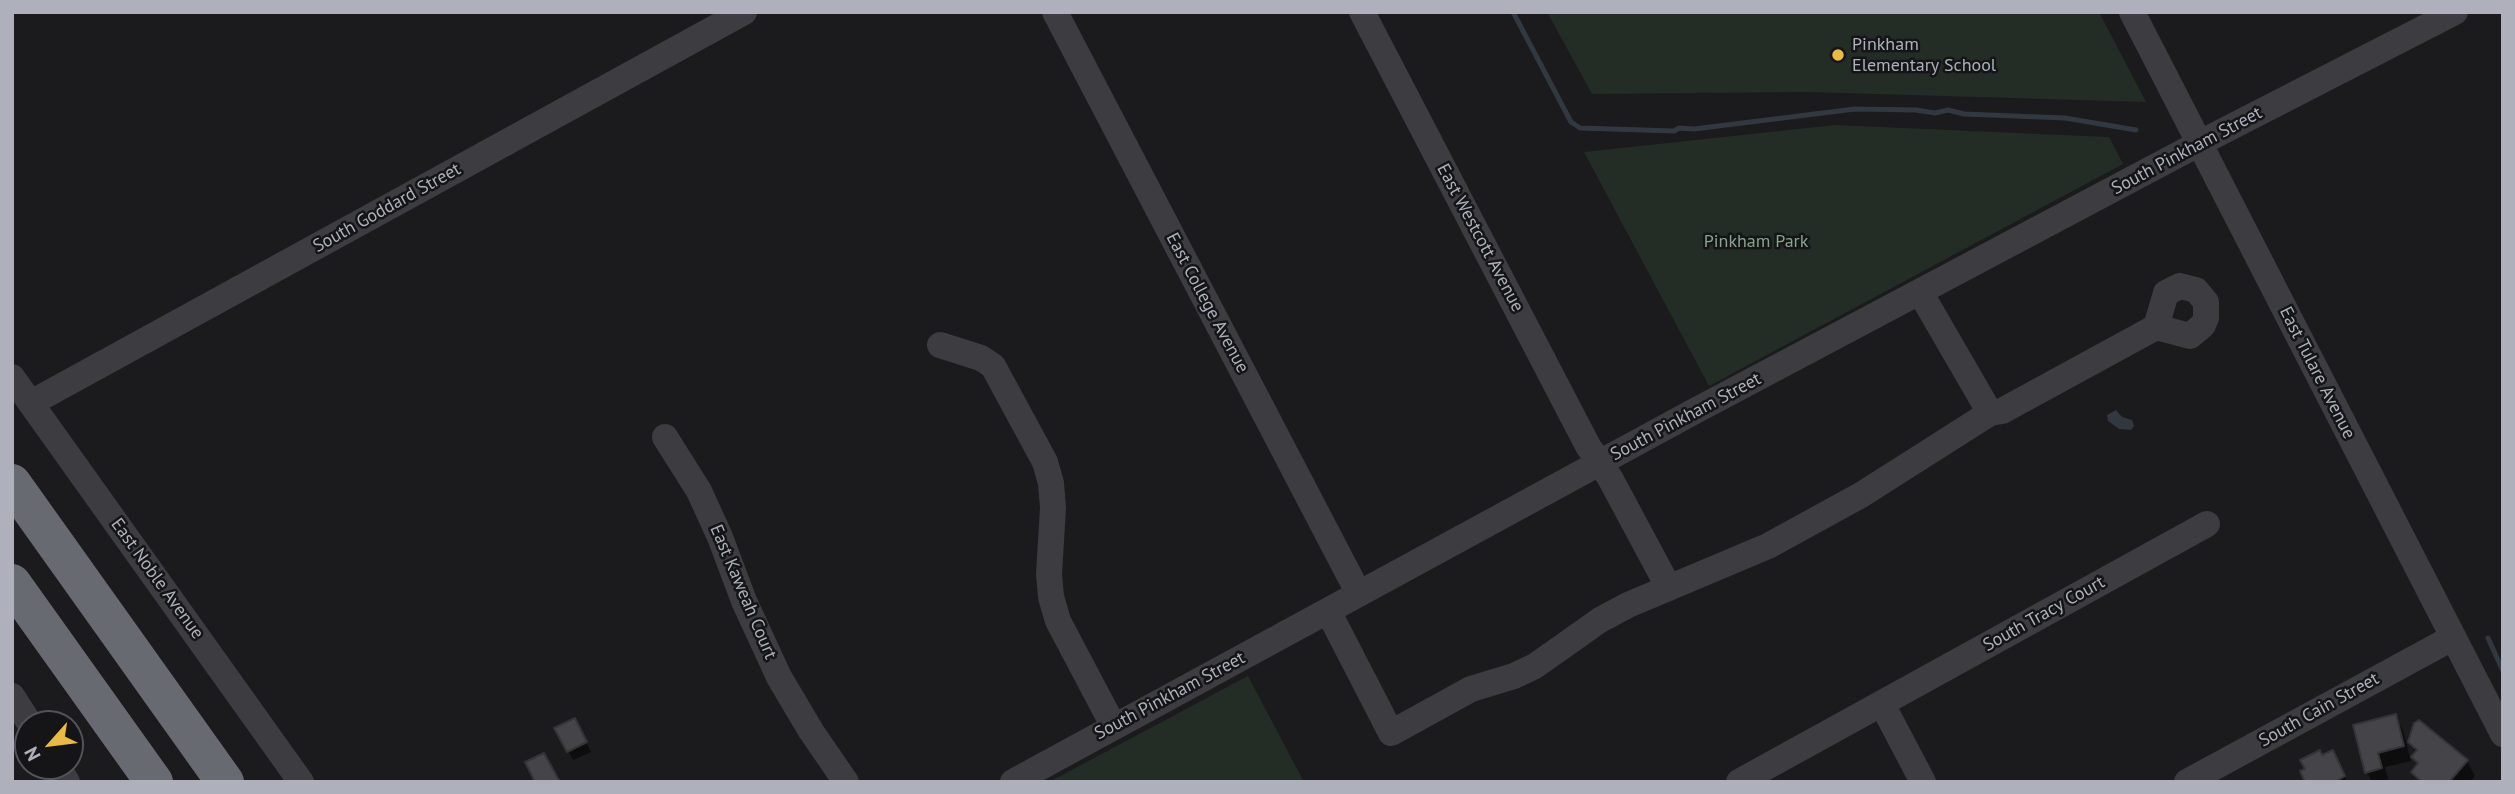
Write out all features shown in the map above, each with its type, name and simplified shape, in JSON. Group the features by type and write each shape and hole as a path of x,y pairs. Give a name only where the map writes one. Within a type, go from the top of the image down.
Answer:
{"highway":[{"path":"12,483 225,782"},
{"path":"12,583 153,782"}],"street":[{"name":"South Goddard Street","path":"31,403 744,12"},
{"name":"East College Avenue","path":"1055,12 1359,594"},
{"name":"East Westcott Avenue","path":"1362,12 1588,446 1600,463"},
{"name":"East Tulare Avenue","path":"2132,12 2503,734"},
{"name":"South Pinkham Street","path":"1013,782 1920,292 2200,143 2455,12"},
{"path":"1920,292 1990,414"},
{"path":"1328,611 1391,733 1471,689 1514,676 1535,666 1600,620 1768,546 1861,495 1990,414 2002,411 2156,327"},
{"path":"940,345 981,358 993,366 1045,462 1051,483 1053,508 1049,573 1051,597 1058,621 1114,727"},
{"name":"East Noble Avenue","path":"12,377 301,782"},
{"name":"East Kaweah Court","path":"665,437 699,491 744,601 779,677 846,782"},
{"name":"South Pinkham Street","path":"1600,463 1669,588"},
{"name":"South Tracy Court","path":"1740,782 2207,524"},
{"name":"South Cain Street","path":"2189,781 2452,638"},
{"path":"1882,704 1923,782"}],"green space":[{"name":"Pinkham Elementary School","path":"1547,12 2099,12 2146,102 1808,92 1592,94"},
{"name":"Pinkham Park","path":"1835,125 2109,137 2123,164 1709,386 1584,152"},
{"path":"1248,676 1304,782 1049,782"}],"shaded area":[{"path":"2116,410 2122,417 2132,420 2134,426 2131,430 2119,429 2108,421 2107,415"}],"building":[{"path":"2396,714 2404,746 2378,753 2382,768 2365,773 2353,725"},
{"path":"575,718 587,742 567,752 554,728"},
{"path":"2419,720 2468,760 2449,782 2422,782 2411,772 2418,763 2411,757 2417,750 2408,742 2414,723"},
{"path":"2320,750 2322,755 2333,750 2345,776 2335,782 2305,782 2300,771 2305,769 2300,760"},
{"path":"544,753 560,782 535,782 525,762"}],"waterway":[{"path":"1513,12 1571,122 1580,128 1674,131 1679,128 1694,129 1855,109 1935,113 1948,110 1964,114 2065,118 2136,130"},
{"path":"2488,638 2503,671"}],"place":[{"name":"Pinkham Elementary School","path":"1838,55"}]}
